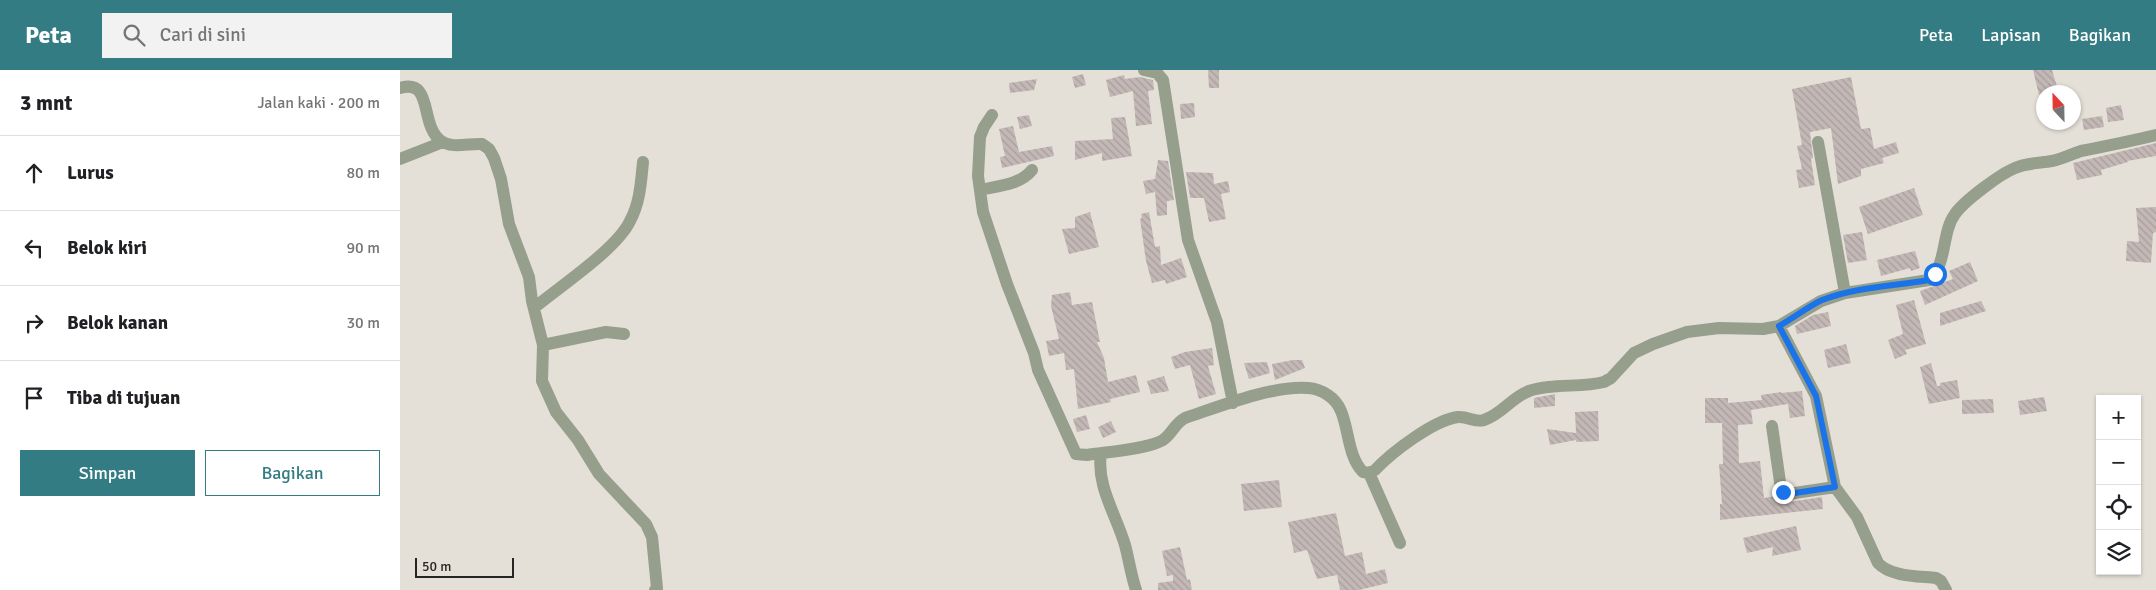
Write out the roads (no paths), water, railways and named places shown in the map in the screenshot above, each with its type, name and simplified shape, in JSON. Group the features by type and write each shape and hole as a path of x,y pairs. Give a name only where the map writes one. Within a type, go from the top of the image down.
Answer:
{"street":[{"path":"1144,70 1157,74 1163,80 1188,240 1217,322 1233,403"},
{"path":"400,88 411,86 421,91 429,124 435,136 443,142 452,145 482,144 492,152 501,179 508,224 529,277 543,345 542,381 556,412 578,440 599,474 646,524 652,537 657,589"},
{"path":"992,115 980,137 978,176 983,212 1007,284 1034,353 1038,370 1075,452 1079,456 1158,443 1171,434 1181,420 1266,393 1293,388 1308,388 1328,394 1337,404 1341,411 1356,462 1364,472 1376,470 1406,443 1441,423 1458,417 1478,421 1485,420 1500,412 1521,394 1534,389 1604,382 1612,378 1634,353 1653,344 1698,330 1763,329 1779,326 1821,301 1845,293 1864,288 1929,280 1935,274 1950,220 1955,213 1964,203 2015,167 2054,161 2080,152 2156,135"},
{"path":"400,159 443,142"},
{"path":"1818,142 1845,293"},
{"path":"534,308 613,244 630,222 639,199 643,162"},
{"path":"980,190 1023,178 1032,170"},
{"path":"1779,326 1816,396 1835,487 1857,517 1874,555 1882,567 1899,574 1936,578 1941,581 1946,590"},
{"path":"543,345 606,332 624,334"},
{"path":"1772,426 1783,492 1788,494 1835,487"},
{"path":"1101,453 1099,465 1100,479 1125,545 1136,590"},
{"path":"1370,472 1400,543"}]}
